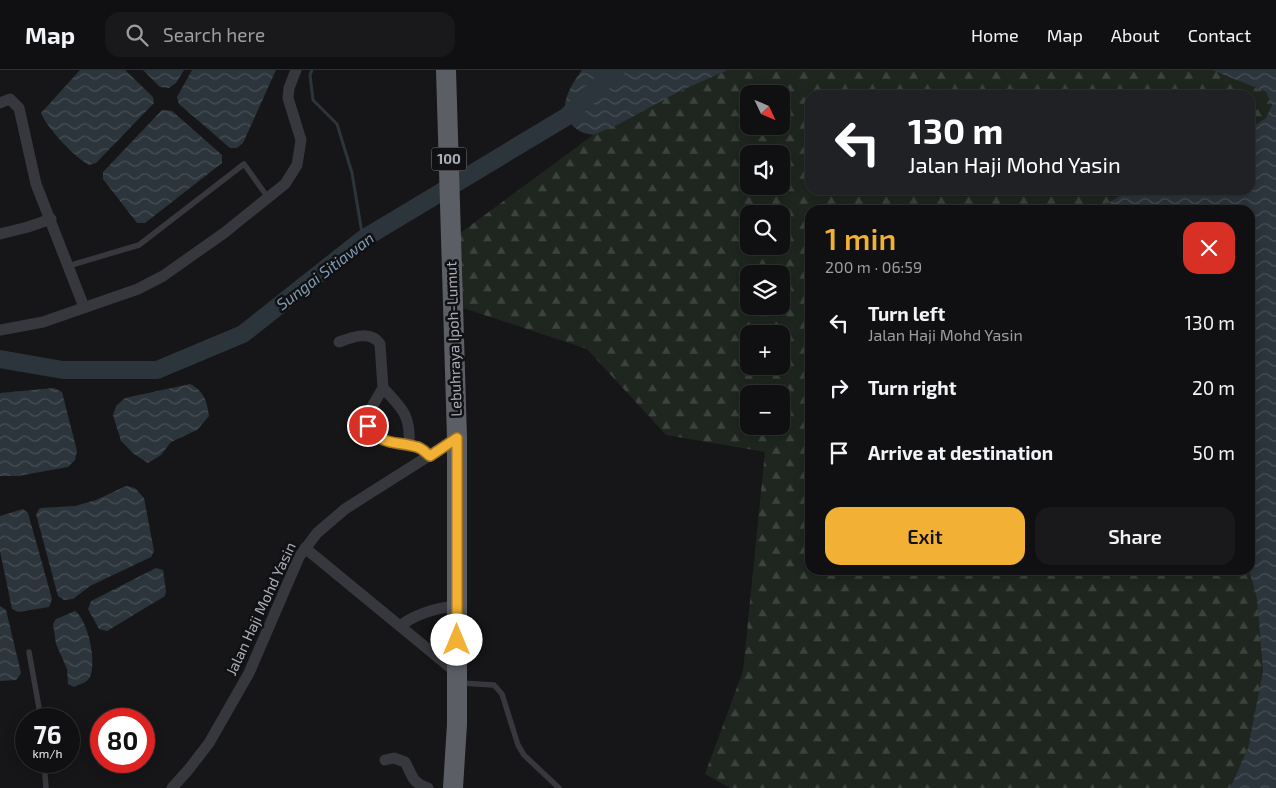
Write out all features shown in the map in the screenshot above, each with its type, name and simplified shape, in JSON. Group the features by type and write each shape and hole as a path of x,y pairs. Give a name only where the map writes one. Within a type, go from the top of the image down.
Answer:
{"highway":[{"name":"Lebuhraya Ipoh-Lumut","path":"446,70 457,438 457,724 453,788"}],"street":[{"path":"0,330 43,322 138,289 163,276 269,199 286,184 297,165 301,140 288,98 289,88 296,70"},
{"path":"0,103 10,99 19,108 36,184 86,306"},
{"path":"0,234 51,219"},
{"path":"339,342 356,335 370,337 378,341 380,344 384,388 407,416 410,433 409,446"},
{"path":"384,388 367,415 368,426 382,440 419,447 430,456"},
{"name":"Jalan Haji Mohd Yasin","path":"172,788 209,743 249,672 299,557 317,533 345,509 457,438"},
{"path":"305,548 400,626 457,678"},
{"path":"400,626 428,611 457,606"},
{"path":"385,760 394,758 405,762 415,782 428,788"}],"lane":[{"path":"68,266 139,245 244,164 269,199"},
{"path":"29,652 39,708"},
{"path":"457,678 494,685 498,689 502,694 518,746 524,755 559,788"},
{"path":"45,773 46,788"}],"green space":[{"path":"728,70 1212,70 1266,92 1272,105 1266,118 1255,125 1255,90 805,90 805,195 1122,195 1102,205 805,205 805,575 1250,575 1257,599 1263,671 1248,748 1230,788 730,788 705,774 743,671 765,452 666,435 587,349 460,307 459,234 593,135 678,92"}],"water":[{"path":"80,70 125,70 153,97 154,103 96,163 89,165 76,156 62,142 41,113"},
{"path":"143,70 184,70 176,83 169,88 160,87"},
{"path":"192,70 276,70 243,143 237,148 230,148 179,104 177,97"},
{"path":"582,70 728,70 678,92 619,124 593,135 580,131 570,123 566,116 565,108 568,92"},
{"path":"1212,70 1276,70 1276,788 1230,788 1248,748 1263,671 1257,599 1250,575 1255,575 1255,205 1102,205 1122,195 1255,195 1255,125 1266,118 1272,105 1266,92"},
{"path":"162,110 172,111 222,155 222,163 145,223 137,223 103,179 103,172"},
{"path":"190,384 202,393 209,416 197,430 171,442 161,455 148,463 134,454 121,441 113,415 116,406 125,398"},
{"path":"54,388 62,392 77,451 75,460 68,467 18,476 0,476 0,393"},
{"path":"126,486 135,488 144,498 154,551 151,557 90,586 73,599 64,600 58,596 36,514 40,508 75,506 96,500"},
{"path":"23,509 28,513 52,599 49,607 18,612 12,609 0,551 0,516"},
{"path":"156,568 163,570 165,596 107,631 99,629 88,609 91,601"},
{"path":"0,606 6,610 21,673 16,680 0,681"},
{"path":"75,611 84,623 90,642 92,670 89,679 74,687 68,684 67,669 56,644 53,624 56,619"}],"waterway":[{"path":"312,70 310,75 313,100 337,124 352,173 363,239"},
{"name":"Sungai Sitiawan","path":"0,359 63,370 157,370 243,334 363,239 566,117 616,70"}],"route":[{"path":"368,426 382,440 419,447 430,456 457,438 457,640"}]}
